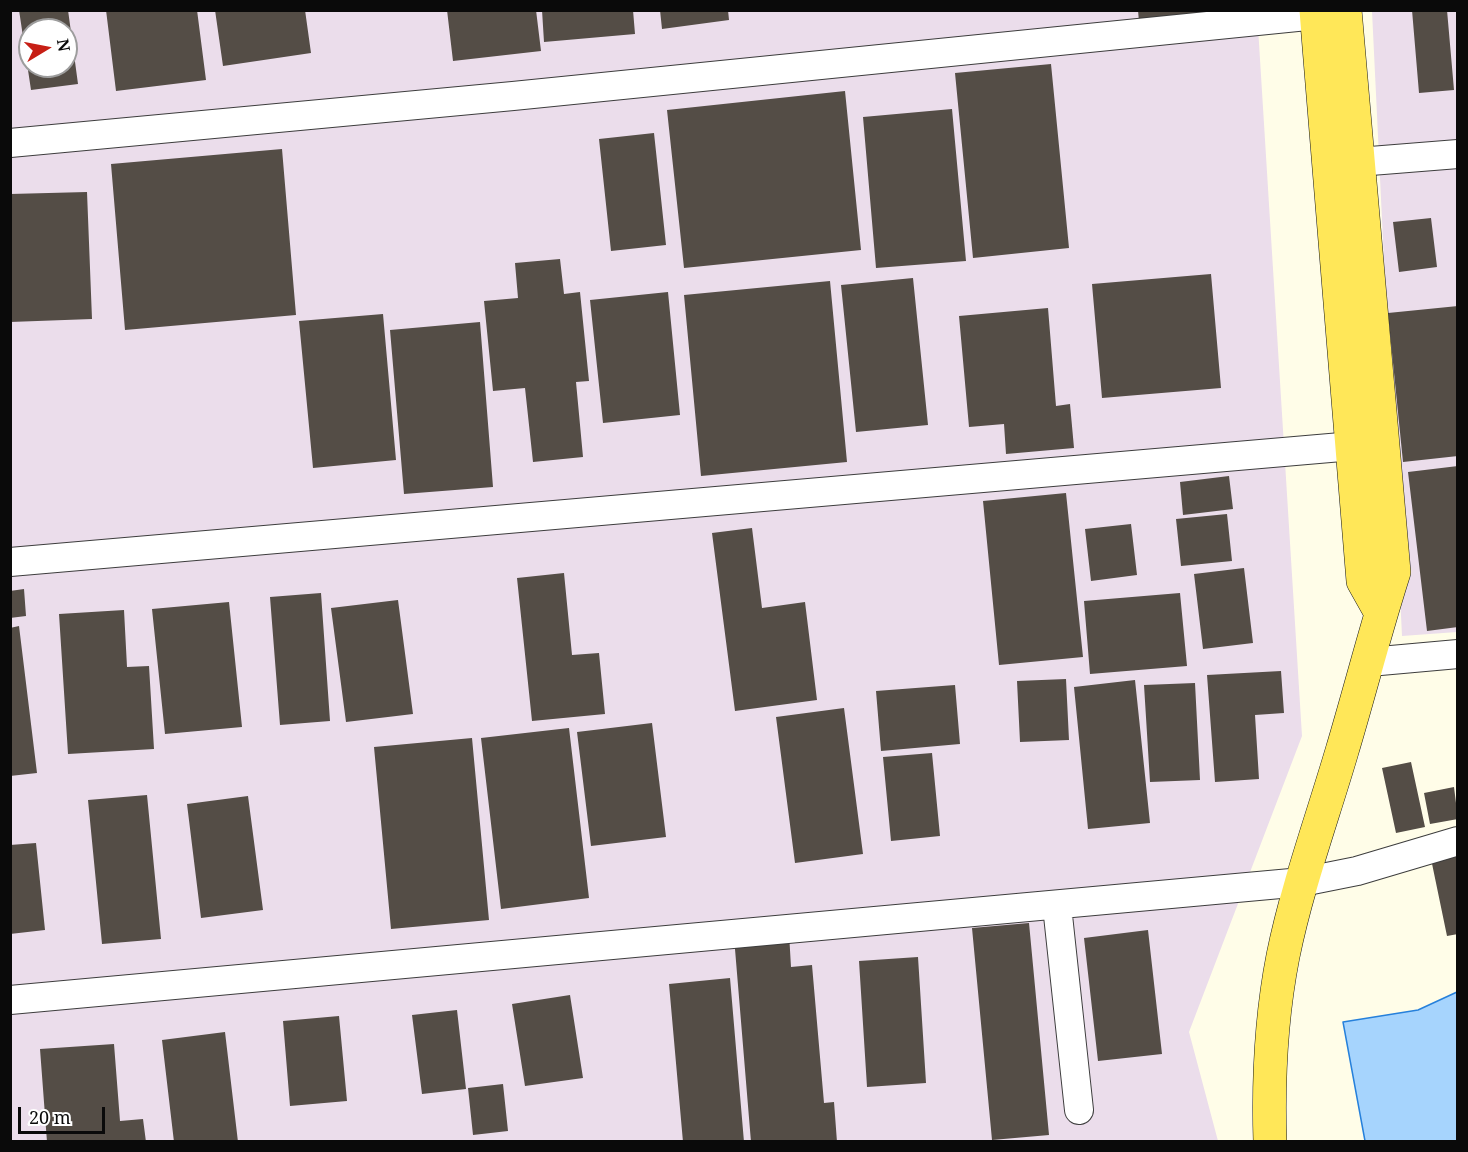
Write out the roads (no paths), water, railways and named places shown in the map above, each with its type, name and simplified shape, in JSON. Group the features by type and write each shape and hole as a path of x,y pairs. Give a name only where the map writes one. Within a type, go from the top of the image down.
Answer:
{"main road":[{"path":"1270,1142 1268,1095 1270,1049 1283,956 1302,882 1394,572 1358,162 1326,12"},
{"path":"1326,12 1328,165 1363,581 1381,613"}],"street":[{"path":"10,143 513,96 1326,12"},
{"path":"1358,162 1458,154"},
{"path":"10,562 1353,446"},
{"path":"1369,662 1458,654"},
{"path":"10,1000 1302,882 1357,871 1458,841"},
{"path":"1057,906 1079,1110"}],"water":[{"path":"1457,992 1457,1141 1365,1141 1343,1022 1418,1010"}]}
